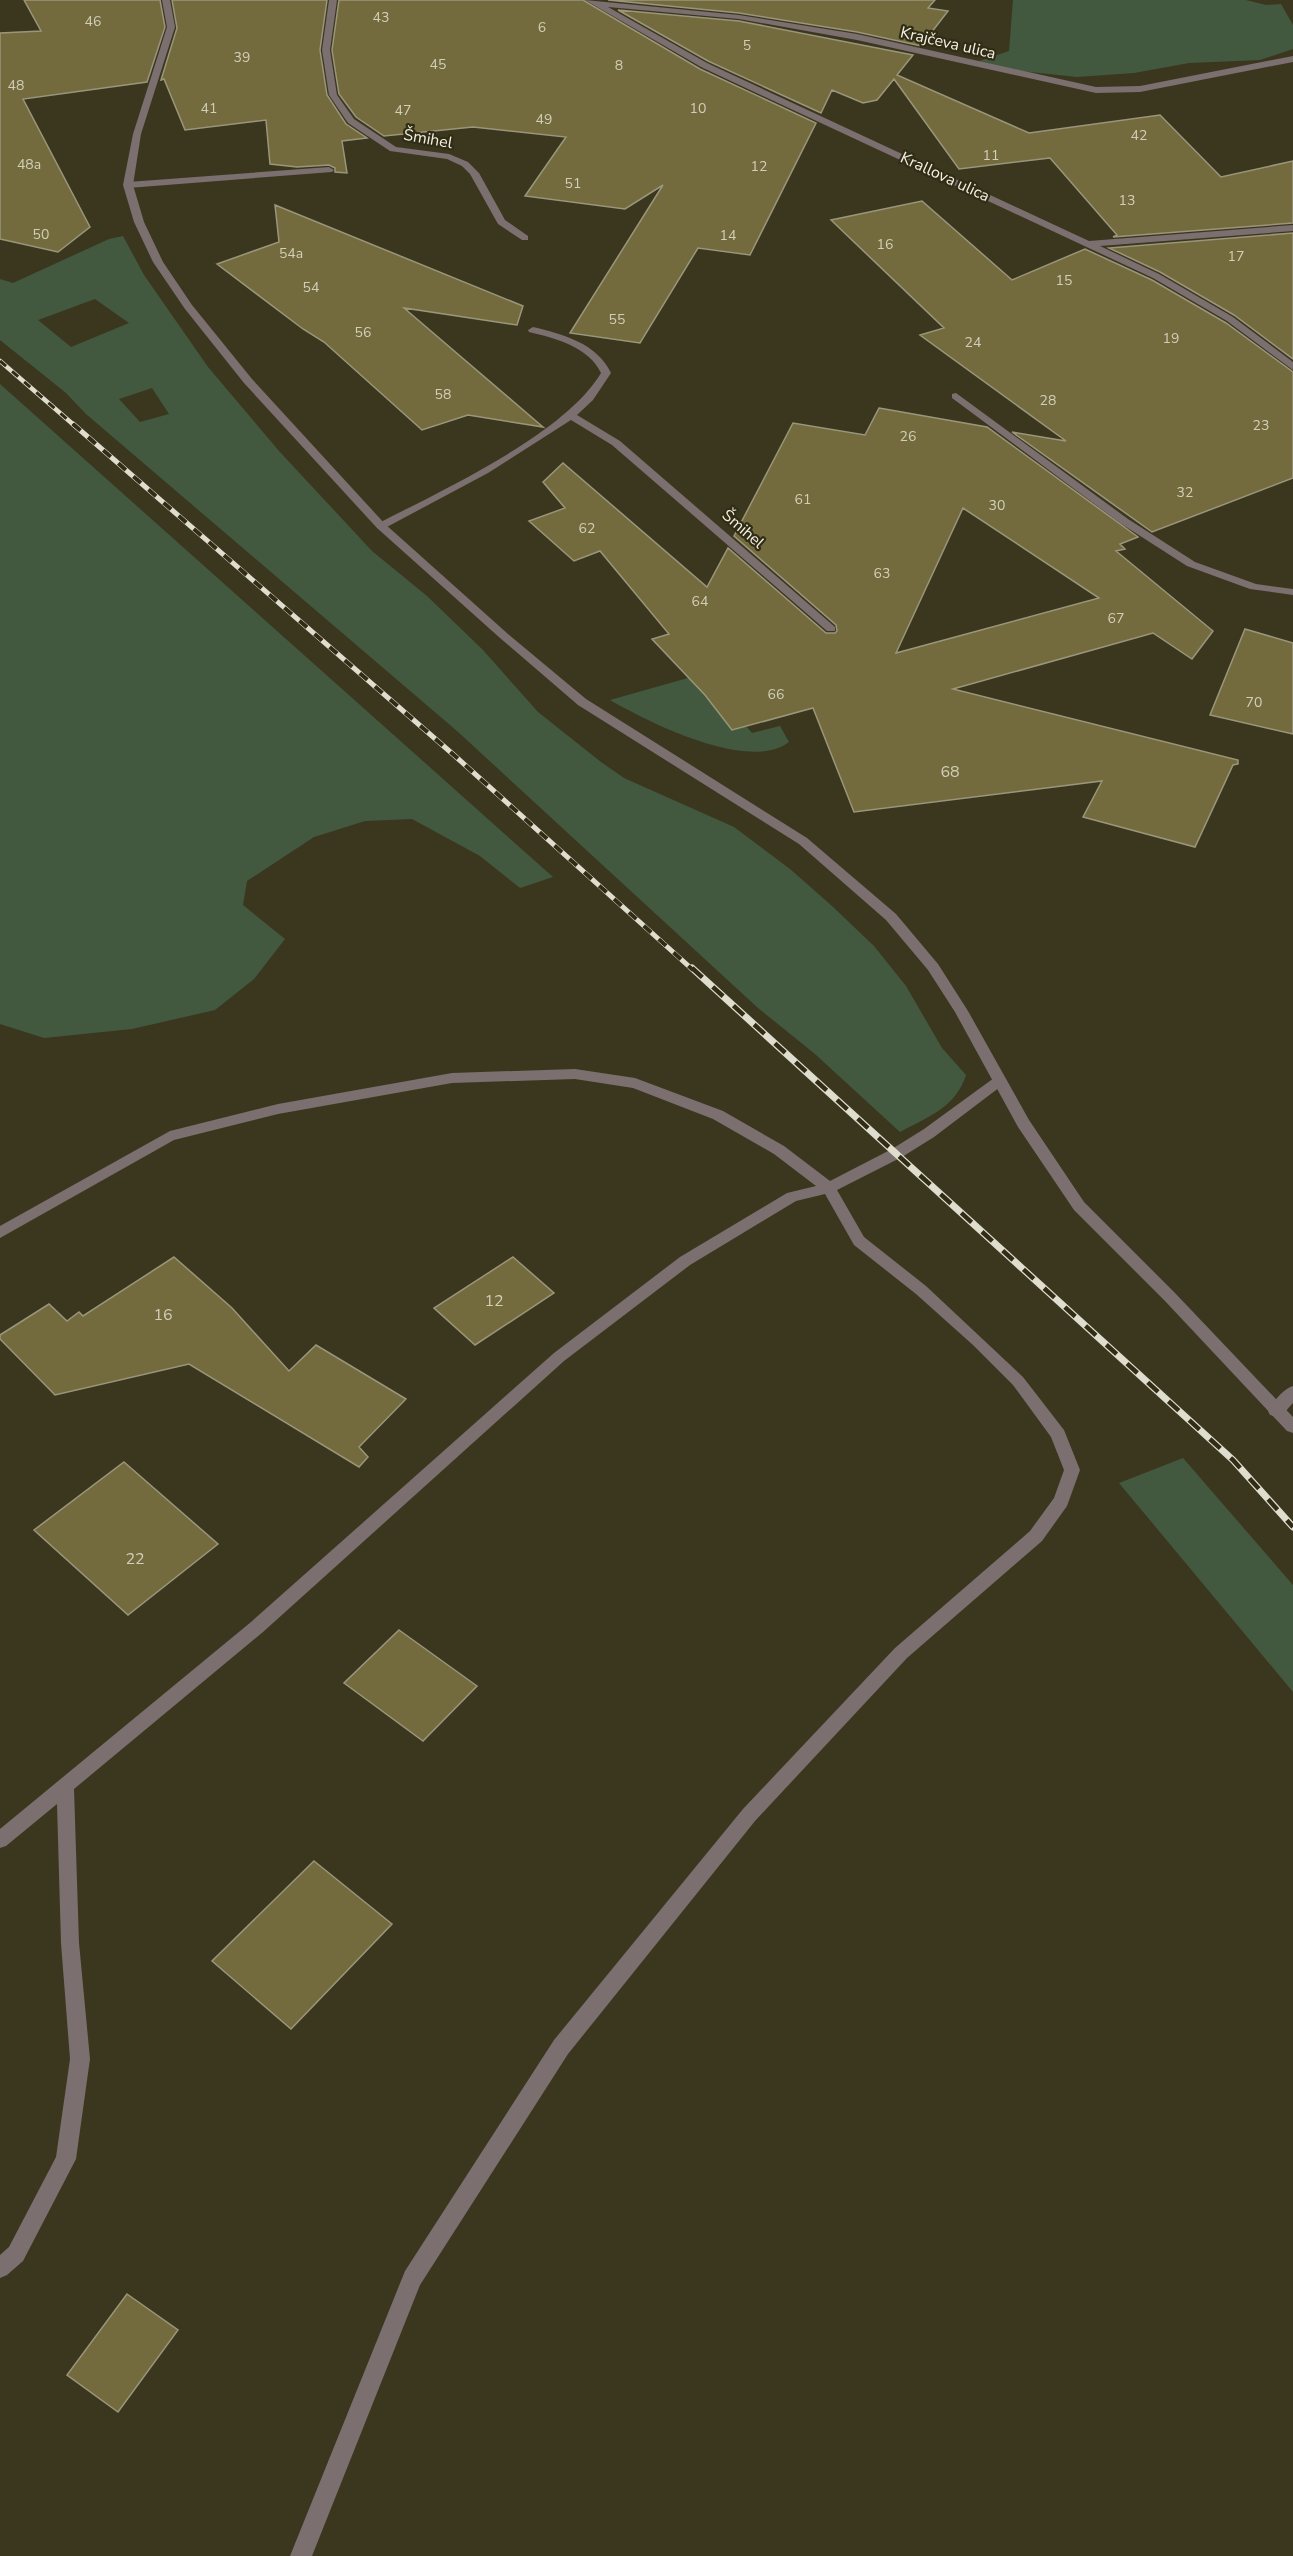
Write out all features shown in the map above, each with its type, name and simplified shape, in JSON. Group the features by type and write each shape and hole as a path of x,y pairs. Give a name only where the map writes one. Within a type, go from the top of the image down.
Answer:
{"street":[{"path":"166,0 171,27 137,134 128,185 143,232 158,262 188,307 248,381 381,526 451,590 582,702 803,841 891,917 933,967 961,1011 1023,1123 1079,1206 1293,1427"},
{"name":"Šmihel","path":"333,0 326,50 333,94 351,121 393,149 449,157 465,164 474,173 501,222 525,238"},
{"name":"Krajčeva ulica","path":"591,2 739,17 857,37 1096,90 1140,89 1293,59"},
{"name":"Krallova ulica","path":"591,2 704,65 1156,276 1230,319 1293,367"},
{"path":"128,185 329,170"},
{"path":"1089,244 1293,228"},
{"path":"381,526 469,481 572,416 597,391 606,373 604,365 584,348 550,333 533,330"},
{"path":"956,396 1124,521 1191,564 1254,587 1293,592"},
{"name":"Šmihel","path":"572,416 616,443 831,629"},
{"path":"0,1233 170,1136 278,1109 452,1078 575,1074 635,1083 718,1115 779,1150 829,1188 859,1241 921,1290 978,1341 1018,1381 1058,1434 1072,1470 1061,1501 1036,1536 902,1653 749,1815 561,2047 412,2278 301,2556"},
{"path":"0,1840 257,1627 559,1357 685,1261 792,1197 829,1188 921,1138 999,1081"},
{"path":"1276,1411 1293,1392"},
{"path":"0,2268 16,2254 66,2159 80,2059 70,1943 65,1785"}],"green space":[{"path":"1013,0 1246,0 1266,5 1281,4 1293,25 1293,49 1260,60 1189,63 1134,73 1077,77 1012,70 979,61 1009,51"},
{"path":"123,236 144,275 208,367 279,451 372,551 427,596 483,650 538,712 624,778 734,827 790,869 874,946 906,986 942,1048 966,1075 948,1103 931,1116 900,1132 815,1054 758,1008 457,731 86,414 66,393 0,340 0,279 13,283 109,239","holes":["95,299 129,323 71,347 38,320","152,388 169,414 140,422 119,399"]},
{"path":"0,384 553,877 520,888 480,856 412,819 365,821 314,837 247,881 243,905 285,939 254,979 215,1010 132,1029 44,1038 0,1024"},
{"path":"791,649 698,686 732,730 746,726 752,733 780,726 789,742 771,750 750,752 699,741 648,720 610,700"},
{"path":"1183,1458 1293,1585 1293,1692 1119,1483"}],"building":[{"path":"24,0 160,0 165,27 147,82 23,99 90,227 58,252 0,239 0,33 41,31"},
{"path":"172,0 327,0 320,50 327,95 346,124 367,138 342,141 347,173 335,172 335,168 329,165 297,167 270,164 266,120 185,130 164,79 161,80 177,28"},
{"path":"339,0 583,0 700,69 816,123 750,255 698,248 640,343 570,333 663,185 625,209 525,196 566,137 473,127 384,136 356,117 339,94 332,50"},
{"path":"608,0 935,0 928,8 948,11 921,46 857,32 739,13"},
{"path":"618,10 739,21 913,55 897,75 1029,133 1160,115 1221,177 1293,161 1293,223 1113,237 1117,235 1050,158 959,169 894,79 877,100 863,103 832,90 821,113 708,61"},
{"path":"922,201 1012,280 1085,249 1152,280 1226,323 1293,372 1293,478 1152,532 1012,432 1066,441 920,335 944,328 831,220"},
{"path":"275,205 523,306 517,325 404,308 543,427 468,415 422,430 324,342 303,329 217,264 279,242"},
{"path":"1293,233 1293,359 1234,315 1160,272 1109,248"},
{"path":"879,408 987,427 1138,537 1120,544 1125,549 1116,551 1213,631 1192,659 1153,633 953,689 1238,760 1238,764 1233,765 1195,847 1083,817 1102,781 854,812 813,708 732,730 705,695 652,639 669,634 600,551 574,561 529,521 565,508 543,482 563,463 707,587 728,548 826,633 835,633 836,625 734,536 793,423 865,435","holes":["963,508 1099,598 896,653"]},
{"path":"1245,629 1293,643 1293,734 1210,715"},
{"path":"174,1257 232,1308 289,1371 316,1345 406,1399 359,1447 368,1457 359,1467 189,1364 55,1395 0,1339 0,1335 49,1304 67,1321 79,1312 83,1316"},
{"path":"513,1257 554,1293 475,1345 434,1308"},
{"path":"124,1462 218,1544 128,1615 34,1530"},
{"path":"399,1630 477,1686 423,1741 344,1683"},
{"path":"314,1861 392,1924 291,2029 212,1961"},
{"path":"127,2294 178,2330 118,2412 67,2375"}],"railway":[{"path":"0,361 75,426"},
{"path":"73,424 455,756 693,970"},
{"path":"692,968 1233,1460 1293,1527"}]}
